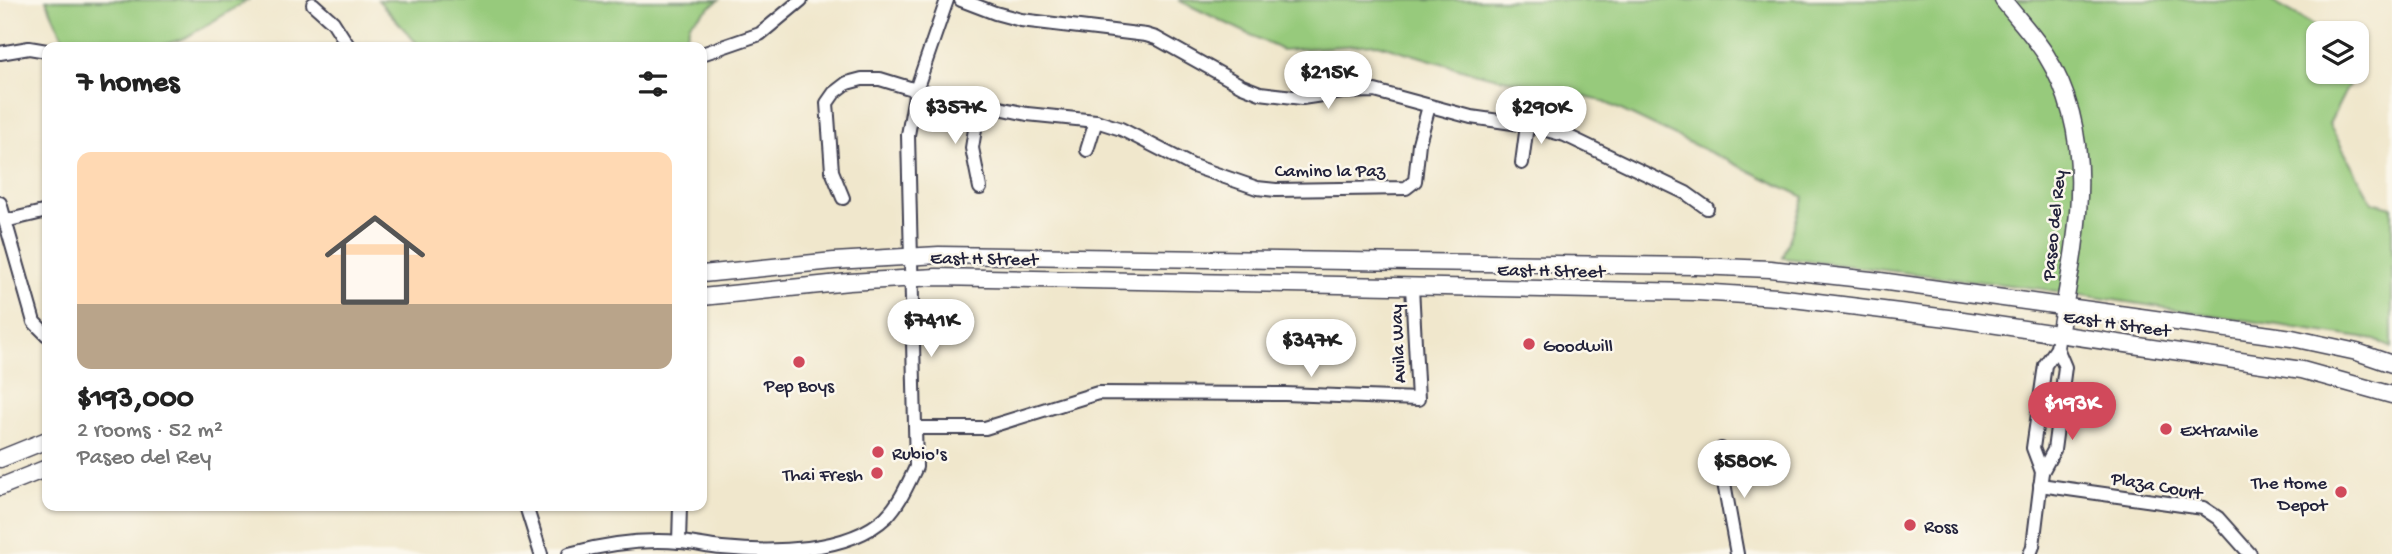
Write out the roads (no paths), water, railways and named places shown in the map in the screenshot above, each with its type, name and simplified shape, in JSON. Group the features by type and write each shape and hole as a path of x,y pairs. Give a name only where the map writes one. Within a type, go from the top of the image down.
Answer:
{"main road":[{"name":"Paseo del Rey","path":"2003,0 2046,55 2064,92 2074,123 2081,164 2080,192 2058,342"},
{"name":"East H Street","path":"707,274 910,256 1696,265 1770,269 2292,338 2357,352 2392,364"},
{"path":"1412,287 1419,273 1427,270 1465,268 1467,261"},
{"name":"East H Street","path":"707,297 912,277 1697,292 1777,297 1945,317 2058,342 2302,370 2392,395"},
{"path":"0,459 42,442"},
{"path":"0,487 42,470"}],"street":[{"path":"707,52 760,34 802,0"},
{"path":"569,554 607,544 679,542 722,548 808,548 851,537 872,527 887,516 901,497 916,467 908,135 916,90 947,0"},
{"path":"961,0 1021,20 1146,35 1242,86 1269,96 1302,98 1369,90 1471,117 1527,125 1565,135 1686,193 1707,208"},
{"path":"313,4 333,22 346,42"},
{"path":"0,52 29,48 42,50"},
{"name":"Camino la Paz","path":"843,198 832,171 827,103 847,83 862,79 880,79 916,90 1027,114 1096,121 1121,129 1194,166 1257,188 1280,190 1406,188 1415,181 1419,143 1429,106"},
{"path":"979,104 972,148 980,188"},
{"path":"1087,150 1096,121"},
{"path":"1522,163 1527,125"},
{"path":"0,203 34,322 42,330"},
{"path":"5,221 42,212"},
{"name":"Avila Way","path":"916,428 985,428 1098,393 1285,394 1418,399 1412,287"},
{"name":"Paseo del Rey","path":"2042,471 2033,448 2045,365 2058,342"},
{"name":"Paseo del Rey","path":"2030,554 2042,471 2054,450 2066,367 2058,342"},
{"path":"1721,449 1720,461 1737,554"},
{"name":"Plaza Court","path":"2040,485 2198,508 2218,518 2250,554"},
{"path":"528,511 541,554"},
{"path":"679,542 680,511"}],"place":[{"name":"Goodwill","path":"1529,344"},
{"name":"Pep Boys","path":"799,362"},
{"name":"ExtraMile","path":"2166,429"},
{"name":"Rubio's","path":"878,452"},
{"name":"Thai Fresh","path":"877,473"},
{"name":"The Home Depot","path":"2341,492"},
{"name":"Ross","path":"1910,525"}]}
